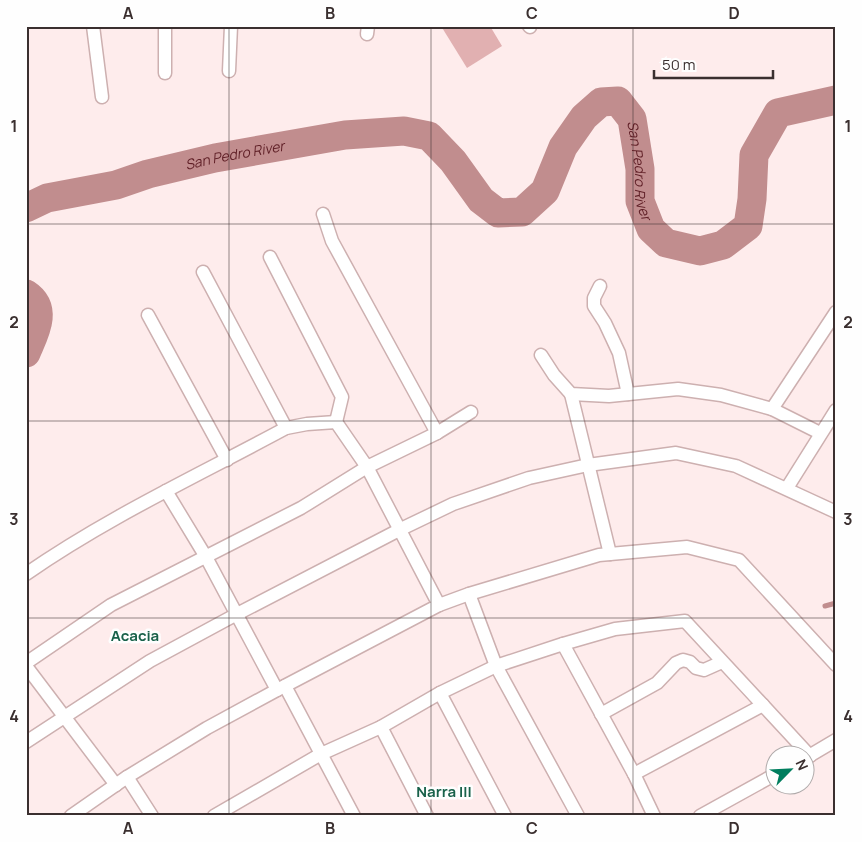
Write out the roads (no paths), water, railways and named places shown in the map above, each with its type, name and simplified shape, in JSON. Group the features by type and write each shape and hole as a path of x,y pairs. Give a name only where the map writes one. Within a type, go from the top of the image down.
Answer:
{"street":[{"path":"93,26 102,97"},
{"path":"165,26 165,73"},
{"path":"229,71 230,26"},
{"path":"323,214 332,241 437,433"},
{"path":"270,256 342,397 336,422 367,466 439,605"},
{"path":"203,272 286,428"},
{"path":"600,286 594,298 594,306 610,332 619,353 628,394"},
{"path":"772,408 836,312"},
{"path":"148,315 228,460"},
{"path":"541,355 554,375 572,394 610,554"},
{"path":"572,394 609,396 678,389 721,395 772,408 820,433"},
{"path":"787,488 836,410"},
{"path":"152,816 65,715 26,664 112,605 301,508 367,466 437,433 471,412"},
{"path":"26,574 50,557 166,491 286,428 336,422"},
{"path":"26,742 150,661 237,614 453,504 529,478 588,465 676,454 736,466 836,512"},
{"path":"166,491 321,754 354,816"},
{"path":"72,815 207,728 439,605 469,594 599,555 687,547 739,560 836,665"},
{"path":"469,594 496,666 578,816"},
{"path":"214,816 321,754 381,727 440,693 496,666 615,629 685,622 763,705 795,744"},
{"path":"563,644 634,774 654,816"},
{"path":"601,714 657,683 676,663 683,660 690,662 696,668 704,670 722,662"},
{"path":"440,693 505,816"},
{"path":"634,774 763,705"},
{"path":"381,727 427,816"},
{"path":"814,754 836,740"},
{"path":"700,816 764,781"}],"waterway":[{"name":"San Pedro River","path":"26,208 47,198 116,185 148,174 215,158 345,135 404,131 429,136 453,161 481,200 498,213 522,212 545,191 563,147 584,117 601,102 618,101 632,119 640,169 640,201 651,229 666,243 700,251 723,245 748,226 752,199 754,155 778,113 836,100"},
{"name":"San Pedro River","path":"26,294 33,300 38,314 36,330 26,353"},
{"path":"825,606 836,603"}],"district":[{"name":"Acacia","path":"135,636"},
{"name":"Narra III","path":"444,792"}]}
